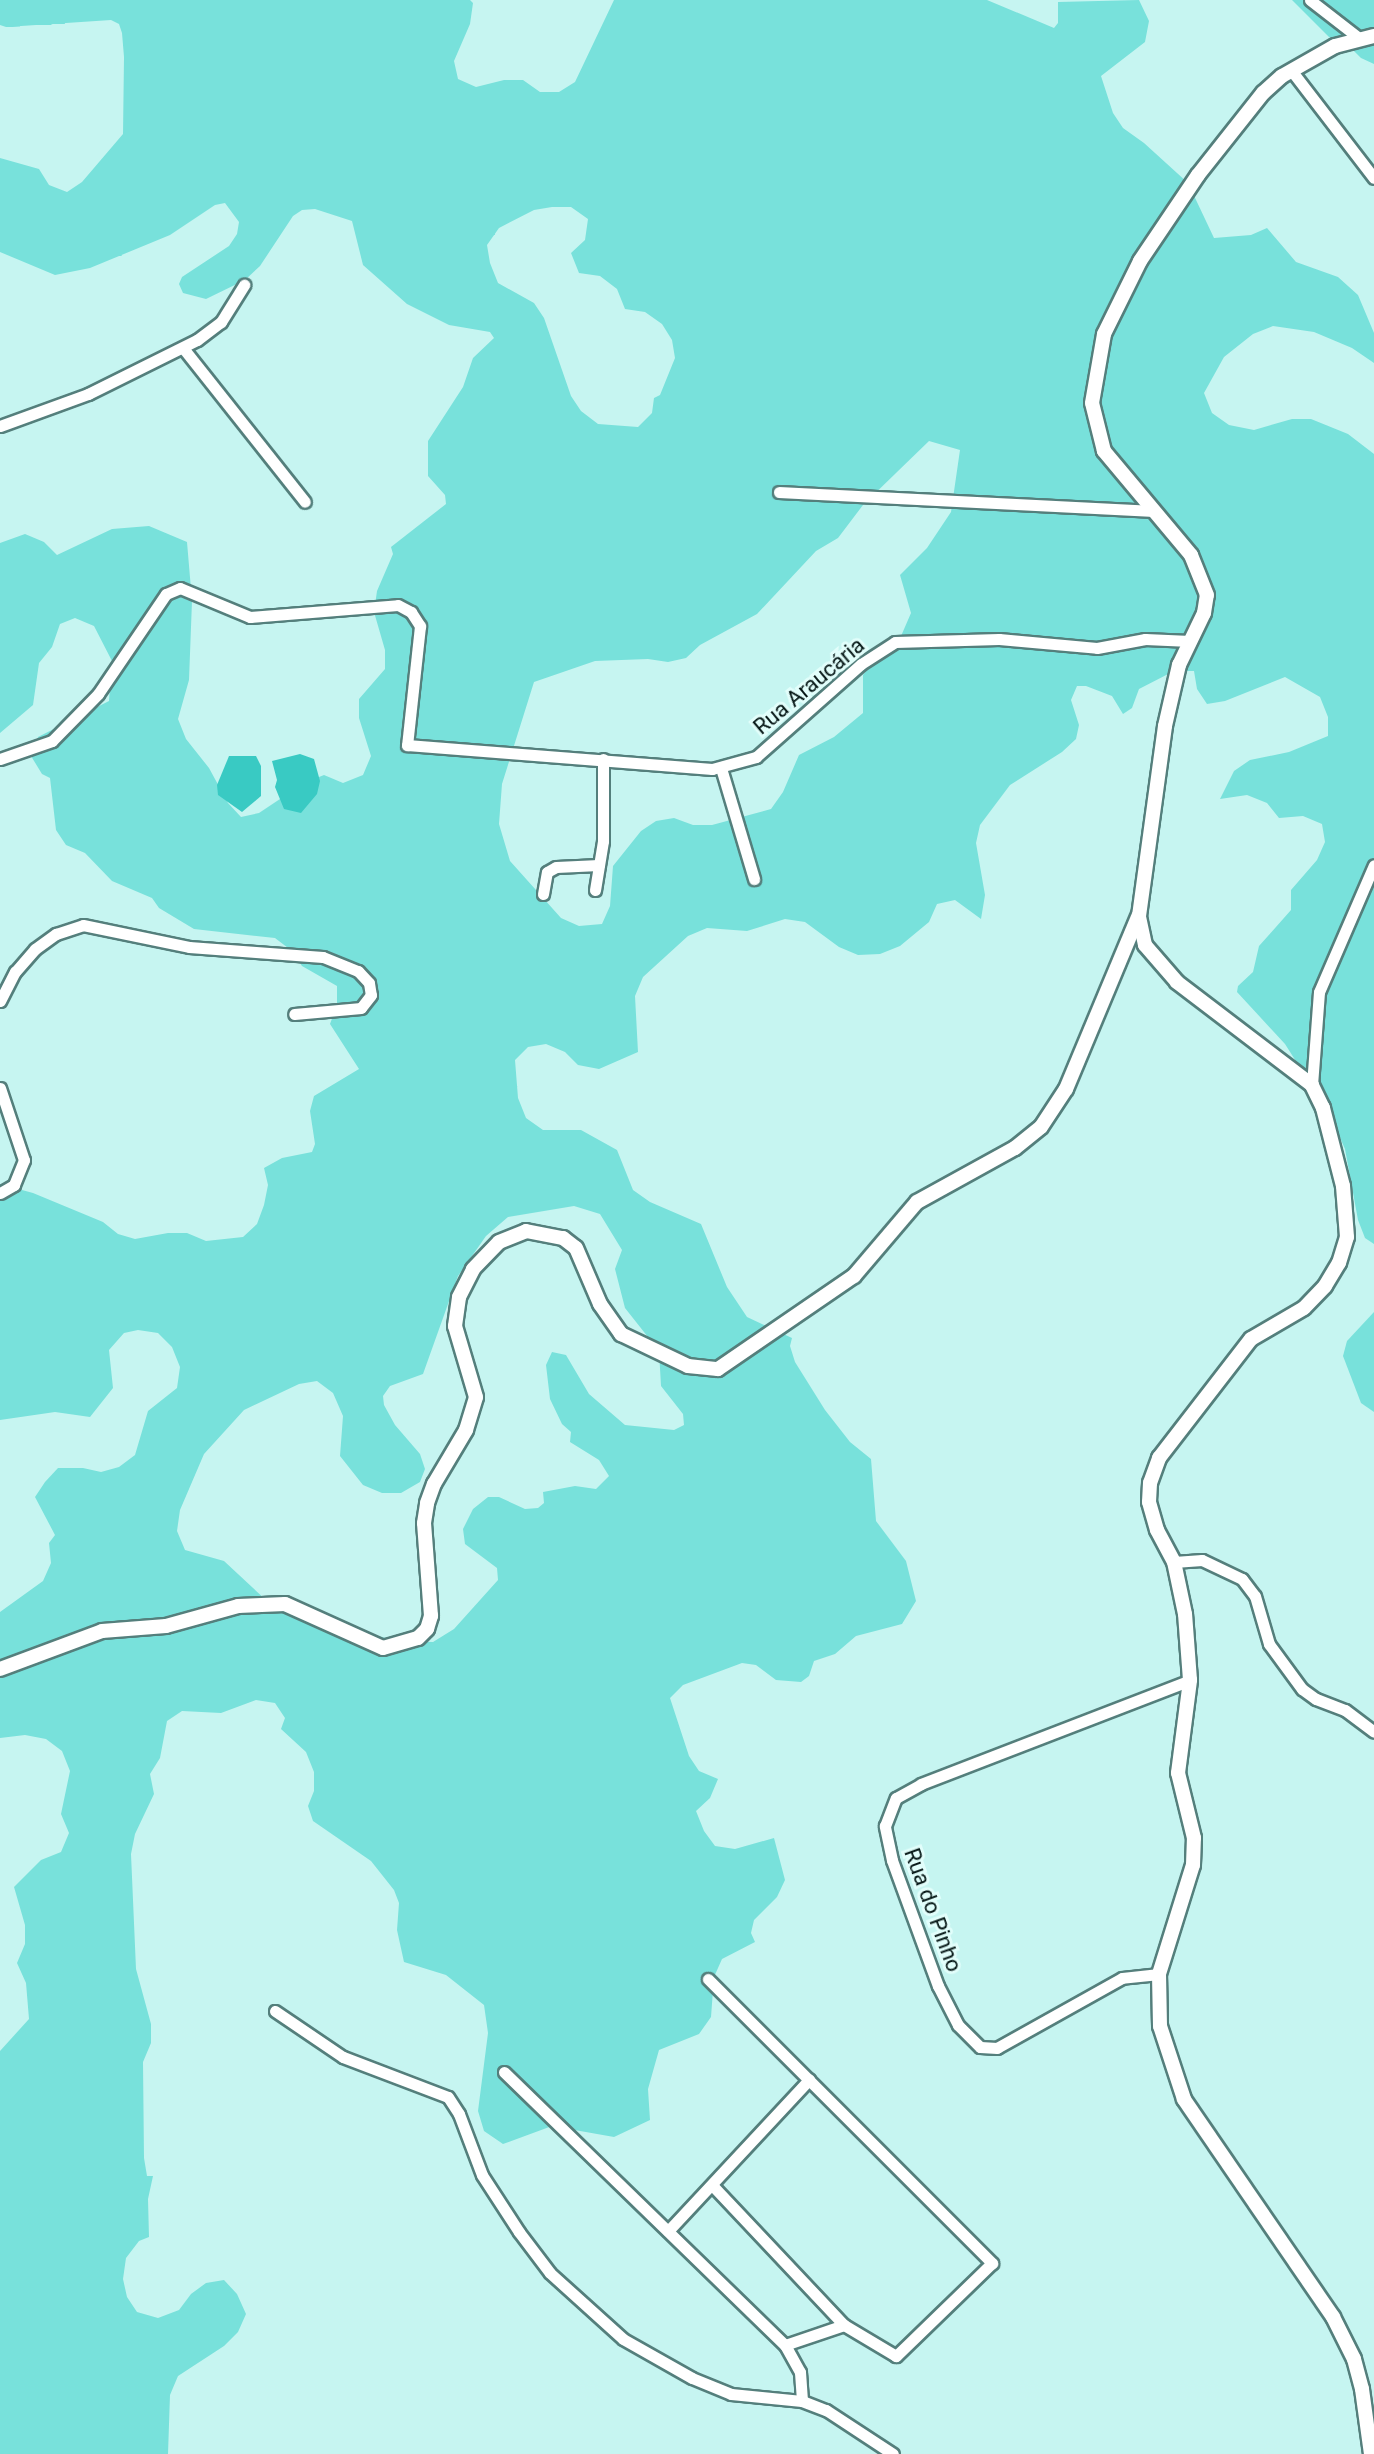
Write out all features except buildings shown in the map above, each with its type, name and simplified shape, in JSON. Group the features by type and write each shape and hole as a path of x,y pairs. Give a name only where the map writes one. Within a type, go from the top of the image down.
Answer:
{"street":[{"path":"1310,0 1366,37"},
{"path":"0,1669 102,1631 166,1626 238,1606 285,1604 383,1648 418,1638 427,1629 431,1616 424,1523 427,1503 434,1484 466,1430 476,1397 455,1326 459,1297 473,1269 499,1242 526,1231 563,1238 576,1248 600,1304 621,1334 688,1366 718,1369 854,1276 917,1202 1015,1148 1041,1127 1066,1089 1139,916 1165,726 1179,665 1204,613 1207,595 1191,555 1104,451 1092,403 1104,334 1140,261 1198,175 1263,93 1291,70 1366,37"},
{"path":"1291,70 1374,178"},
{"path":"0,426 88,394 183,348 221,322 244,285"},
{"path":"183,348 305,502"},
{"path":"779,492 1154,511"},
{"name":"Rua Araucária","path":"0,759 52,741 98,694 166,594 180,588 250,617 398,605 411,612 420,626 407,745 721,768 756,757 861,664 895,642 999,639 1097,648 1145,639 1190,641"},
{"path":"595,890 603,841 603,759"},
{"path":"721,768 754,879"},
{"path":"543,894 547,872 556,867 599,865"},
{"path":"1312,1085 1319,992 1374,865"},
{"path":"1139,916 1145,945 1177,982 1312,1085 1323,1108 1343,1186 1347,1237 1339,1263 1325,1286 1304,1308 1251,1339 1159,1458 1150,1483 1149,1502 1174,1562 1185,1614 1190,1680 1178,1773 1194,1838 1193,1865 1159,1974 1160,2026 1184,2099 1333,2317 1354,2359 1362,2389 1371,2454"},
{"path":"0,1001 15,972 35,949 56,934 83,925 189,947 323,957 358,971 369,983 371,995 361,1008 294,1014"},
{"path":"0,1088 24,1160 14,1185 0,1193"},
{"path":"1174,1562 1202,1560 1242,1579 1255,1596 1269,1644 1302,1689 1316,1699 1345,1710 1374,1732"},
{"name":"Rua do Pinho","path":"1159,1974 1122,1978 997,2048 980,2047 958,2025 944,1999 905,1899 885,1826 896,1798 921,1784 1190,1680"},
{"path":"708,1979 992,2263 896,2356 844,2325 712,2185"},
{"path":"275,2011 343,2057 448,2097 459,2114 482,2175 519,2232 550,2273 623,2339 692,2378 731,2394 802,2401 826,2410 893,2454"},
{"path":"504,2072 785,2345 800,2372 802,2401"},
{"path":"668,2231 809,2080"},
{"path":"785,2345 844,2325"}],"shaded area":[{"path":"0,0 470,0 473,3 470,24 454,61 458,79 476,87 504,80 523,80 540,92 559,92 575,82 614,0 987,0 1054,28 1058,23 1058,2 1139,0 1149,21 1145,42 1101,76 1113,113 1123,128 1188,183 1214,238 1251,235 1267,228 1296,262 1338,277 1358,295 1374,333 1374,363 1352,348 1314,332 1273,326 1253,334 1224,357 1204,393 1212,413 1229,425 1254,430 1292,419 1311,419 1348,434 1374,454 1374,1244 1365,1238 1358,1220 1345,1149 1330,1115 1285,1044 1237,992 1238,986 1253,972 1259,946 1291,910 1291,890 1317,860 1325,842 1322,824 1303,816 1279,818 1267,803 1247,795 1220,799 1234,771 1250,760 1289,752 1328,736 1328,717 1320,697 1285,677 1225,701 1207,704 1197,689 1194,671 1174,671 1139,689 1132,708 1123,714 1112,696 1086,686 1077,686 1071,700 1079,725 1076,739 1062,752 1010,785 980,825 976,843 985,895 981,919 955,900 937,904 929,922 900,946 880,954 858,955 839,947 805,922 785,919 747,931 707,928 688,936 643,977 635,996 638,1052 599,1069 578,1065 565,1052 546,1044 528,1047 515,1060 518,1098 526,1118 543,1130 581,1130 617,1150 633,1190 650,1202 701,1224 727,1287 747,1317 792,1338 790,1346 795,1362 825,1410 850,1442 871,1459 876,1521 906,1561 916,1601 902,1624 856,1636 835,1654 814,1661 809,1676 801,1682 776,1680 756,1665 742,1663 683,1685 670,1698 689,1756 699,1771 718,1779 710,1798 696,1811 704,1831 715,1846 735,1849 774,1838 785,1880 777,1897 754,1920 751,1933 755,1942 722,1959 714,1977 711,2017 699,2034 659,2050 648,2089 650,2120 614,2137 552,2126 503,2144 484,2131 478,2111 488,2033 484,2005 446,1975 404,1962 397,1930 399,1903 394,1890 371,1861 313,1821 308,1806 314,1791 314,1772 306,1752 281,1729 285,1718 275,1703 256,1700 221,1713 182,1711 167,1721 160,1758 150,1774 154,1794 135,1834 131,1854 136,1969 151,2024 151,2043 143,2062 144,2158 147,2176 153,2176 148,2199 149,2237 139,2241 126,2258 123,2279 127,2297 137,2312 158,2318 179,2310 191,2294 206,2283 224,2280 237,2294 246,2314 238,2332 224,2346 178,2376 170,2395 168,2454 0,2454 0,2051 29,2019 26,1983 17,1963 25,1944 25,1925 14,1887 41,1860 61,1852 69,1833 61,1814 70,1771 62,1751 46,1739 25,1735 0,1738 0,1612 43,1581 51,1563 49,1543 55,1535 35,1497 45,1482 58,1468 101,1472 119,1467 135,1455 148,1411 177,1388 180,1367 172,1347 158,1333 138,1330 124,1333 109,1350 113,1388 90,1417 55,1412 0,1420 0,1184 33,1193 103,1222 118,1234 135,1239 168,1233 187,1233 206,1241 243,1237 257,1224 264,1205 268,1185 264,1168 282,1158 312,1152 315,1144 310,1111 314,1096 359,1069 330,1024 337,1005 337,986 302,966 292,951 275,938 194,929 159,908 152,898 112,881 85,853 66,845 56,830 50,778 42,774 31,756 38,737 109,701 112,661 94,626 75,618 60,624 52,647 39,663 33,705 0,733 0,543 25,534 44,542 57,555 112,529 149,526 187,542 192,601 189,680 178,719 186,739 209,768 228,803 241,817 259,813 304,783 324,775 343,783 363,775 371,756 359,718 359,699 385,669 385,650 374,612 377,591 393,554 391,547 446,504 445,495 428,476 428,441 463,387 473,358 494,338 490,332 449,325 407,304 363,265 352,221 315,209 302,210 293,216 260,266 245,280 206,299 183,293 179,284 182,277 229,246 237,234 239,222 225,203 215,205 170,235 90,268 55,275 0,252 0,158 39,169 49,185 67,192 82,182 123,134 124,57 119,24 111,20 0,25","holes":["571,207 588,219 585,240 571,253 579,273 600,276 617,289 625,309 645,312 662,324 672,340 675,358 660,395 654,398 652,413 638,427 598,424 581,411 571,396 544,318 534,303 498,283 490,263 487,245 499,228 534,210","929,441 960,450 951,512 927,548 900,575 911,613 895,650 876,658 863,675 863,713 834,737 799,755 783,792 771,809 712,825 693,825 674,818 656,821 641,831 613,866 610,906 602,924 579,926 561,918 510,861 499,824 502,784 534,682 595,661 648,659 668,662 686,658 700,645 757,614 816,551 838,538 863,505","574,1206 600,1214 622,1250 615,1269 625,1308 659,1351 661,1386 683,1414 684,1425 674,1430 625,1425 589,1394 566,1355 552,1352 546,1365 550,1399 562,1424 571,1432 570,1442 599,1460 609,1476 596,1489 575,1486 543,1492 544,1503 538,1508 525,1509 499,1497 488,1497 473,1509 463,1529 465,1544 497,1568 498,1580 454,1629 433,1642 399,1641 343,1628 304,1608 295,1599 268,1602 224,1561 185,1550 177,1531 180,1510 204,1454 244,1410 299,1384 317,1381 333,1393 343,1416 340,1456 363,1485 382,1493 401,1493 420,1482 425,1469 420,1454 395,1425 384,1405 383,1396 390,1386 423,1374 458,1276 486,1236 508,1217"]},
{"path":"1292,0 1374,0 1374,64 1361,58 1347,44 1329,37"},
{"path":"300,754 314,759 320,781 317,794 301,813 284,809 275,787 277,780 272,761"},
{"path":"229,756 256,756 261,766 261,796 242,812 218,795 217,785"},
{"path":"1374,1312 1374,1412 1361,1403 1343,1356 1347,1341"}]}
